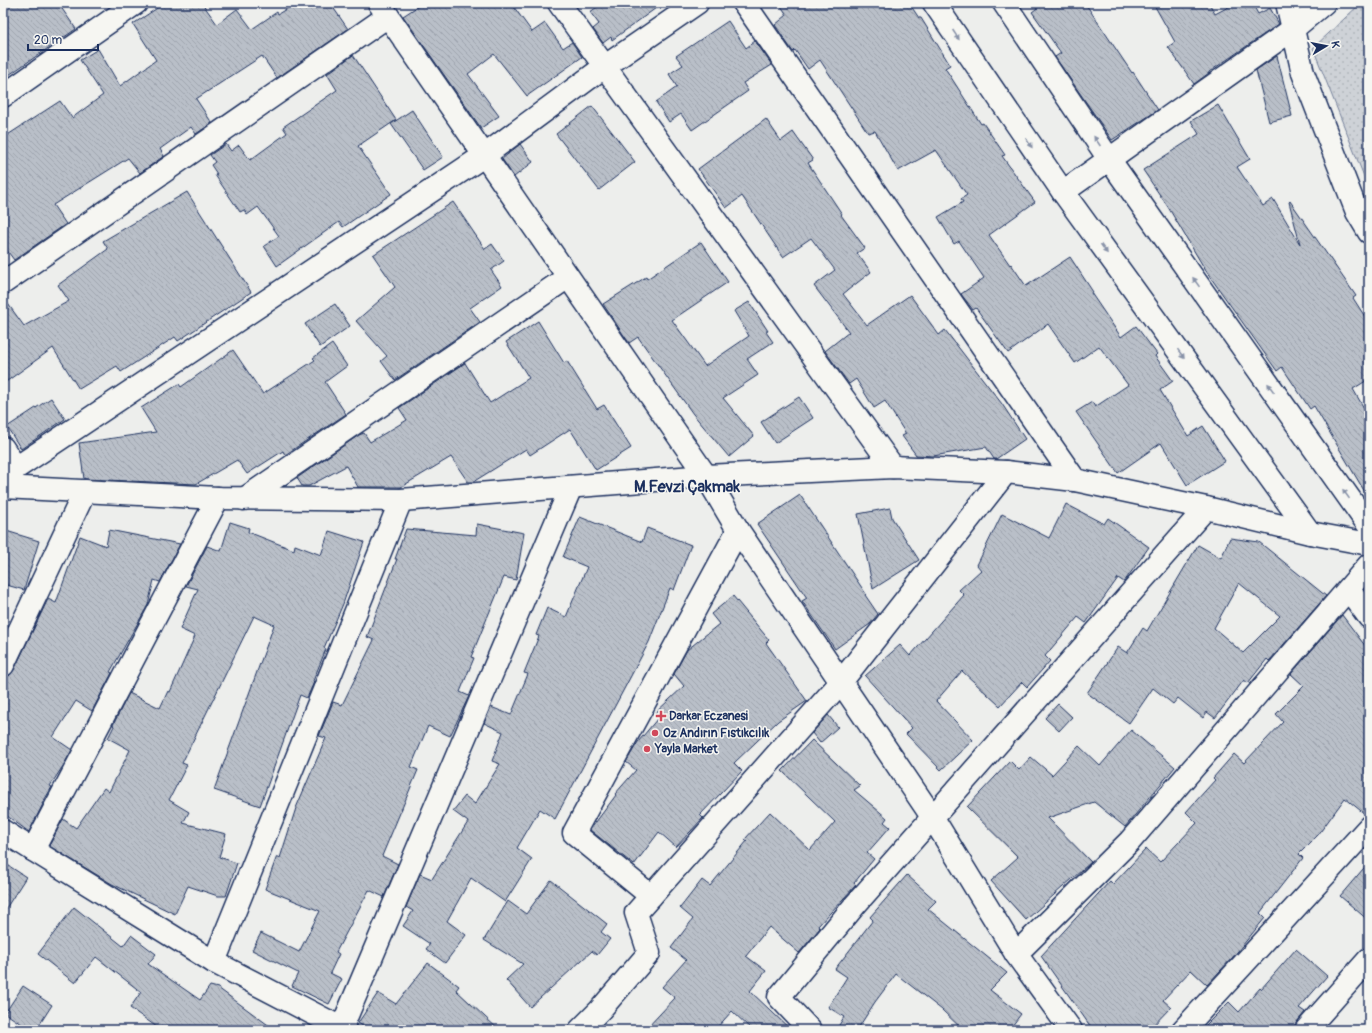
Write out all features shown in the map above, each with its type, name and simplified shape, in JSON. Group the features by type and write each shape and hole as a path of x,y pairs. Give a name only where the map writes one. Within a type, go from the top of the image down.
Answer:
{"street":[{"path":"3,96 136,3"},
{"path":"559,3 893,467"},
{"path":"3,448 10,474 485,155 604,66 697,3"},
{"path":"744,3 1075,480"},
{"path":"934,3 1063,192 1310,533"},
{"path":"1004,3 1109,159 1369,526"},
{"path":"1287,3 1303,73 1357,212 1369,232"},
{"path":"1063,192 1293,29 1324,3"},
{"path":"3,283 384,10 706,476 738,530 933,818 1016,954 1071,1030"},
{"path":"244,499 568,277"},
{"path":"3,487 244,499 401,500 706,476 893,467 1006,472 1075,480 1206,508 1310,533 1369,544"},
{"path":"580,1030 600,1010 649,953 636,913 841,682 1006,472"},
{"path":"3,831 214,962 343,1029 571,487"},
{"path":"3,665 85,491"},
{"path":"33,850 218,498"},
{"path":"214,962 401,500"},
{"path":"810,1030 779,998 855,905 1206,508"},
{"path":"651,896 574,833 738,530"},
{"path":"1016,954 1130,841 1231,723 1349,590 1369,565"},
{"path":"1349,590 1369,617"},
{"path":"1184,1030 1369,827"},
{"path":"1306,1030 1369,959"}],"shaded area":[{"path":"1361,3 1369,3 1369,189 1313,48"}],"building":[{"path":"11,3 58,3 76,29 3,79 3,8"},
{"path":"165,3 202,3 217,24 237,9 252,29 277,12 278,14 296,3 330,3 348,29 277,78 262,56 196,99 212,123 196,134 191,127 160,149 164,156 140,173 128,158 53,205 66,224 14,260 3,245 3,138 60,101 72,118 103,95 80,60 98,49 120,86 156,60 133,24"},
{"path":"423,3 511,3 532,32 545,23 563,48 572,42 582,57 527,96 494,54 468,74 499,116 481,128 403,16"},
{"path":"603,3 663,3 612,40 611,37 603,43 593,29 599,24 590,12"},
{"path":"779,3 909,3 919,18 921,18 950,65 945,68 981,124 983,123 1005,155 1002,156 1035,202 989,235 1026,286 1070,257 1093,292 1091,293 1121,337 1136,326 1157,354 1155,356 1173,381 1160,390 1188,436 1203,426 1225,461 1187,485 1161,443 1118,473 1076,412 1092,402 1095,407 1128,385 1099,346 1075,363 1048,324 1008,353 976,308 973,310 961,294 984,278 959,241 954,244 938,217 963,202 961,199 967,195 936,150 898,171 875,131 868,133 820,60 808,69 795,50 793,52 775,25 787,15"},
{"path":"1044,3 1085,3 1158,110 1112,140 1055,57 1061,53 1032,12"},
{"path":"1153,3 1209,3 1215,14 1236,3 1252,3 1258,14 1270,8 1279,24 1194,84 1168,47 1175,42"},
{"path":"728,21 746,48 755,41 772,65 743,83 748,91 692,130 681,114 669,122 656,102 677,87 669,74 683,65 676,56"},
{"path":"353,55 396,120 358,146 391,194 343,227 339,222 277,266 264,246 279,236 258,207 247,215 244,210 240,212 215,175 217,174 211,165 215,162 210,155 226,144 231,151 239,145 250,160 287,133 283,127 337,90 327,74"},
{"path":"1277,56 1292,116 1269,122 1256,70"},
{"path":"1218,105 1250,159 1237,167 1263,206 1273,199 1300,244 1289,202 1290,201 1356,296 1353,298 1369,323 1369,379 1353,389 1369,417 1369,499 1314,406 1310,409 1282,367 1277,371 1206,271 1168,207 1143,170 1199,134 1191,121"},
{"path":"592,106 635,162 599,190 556,134"},
{"path":"412,110 443,157 423,170 391,124"},
{"path":"766,119 781,141 793,132 813,160 808,163 842,214 841,215 865,248 857,253 871,272 843,294 867,325 910,295 939,335 945,330 1002,404 1025,439 996,459 994,459 986,447 933,456 916,455 902,436 906,434 885,401 874,408 856,379 849,384 825,351 849,332 814,286 835,270 811,238 783,257 742,196 726,208 698,169"},
{"path":"520,144 533,162 514,177 502,159"},
{"path":"187,192 251,292 178,341 175,337 121,372 117,366 79,389 53,348 3,384 3,297 24,326 69,301 58,285 108,249 103,241"},
{"path":"453,202 485,249 492,244 504,261 491,270 502,286 470,308 480,322 395,380 381,361 387,356 356,321 395,287 373,255"},
{"path":"701,242 728,282 672,320 705,366 749,336 734,311 749,302 768,331 766,332 773,342 747,359 758,375 723,398 754,436 729,457 693,414 638,337 629,343 603,304 646,277 647,279"},
{"path":"335,304 350,326 320,347 305,324"},
{"path":"538,321 564,363 567,361 597,409 604,405 631,448 596,470 570,429 530,455 526,449 473,482 468,482 451,457 401,487 358,487 346,466 309,486 302,486 297,478 359,435 364,433 370,442 407,420 399,408 465,363 490,403 529,378 506,342"},
{"path":"332,344 347,366 325,382 346,414 285,455 283,451 247,474 237,460 196,484 84,479 79,443 156,432 141,408 179,384 181,387 233,350 263,394 315,360 313,358"},
{"path":"799,397 813,418 775,443 761,422"},
{"path":"51,398 65,419 21,449 7,427"},
{"path":"800,495 878,614 870,624 835,649 802,601 807,598 757,524"},
{"path":"1066,504 1104,524 1108,518 1149,547 1124,582 1118,578 1086,623 1078,617 1045,656 1050,661 1027,687 1022,682 1000,706 962,671 936,701 973,740 941,770 906,734 912,728 865,676 900,645 910,656 964,595 959,590 981,570 977,565 1002,514 1049,538"},
{"path":"890,508 892,518 919,560 873,589 858,514"},
{"path":"580,517 642,542 647,528 691,545 674,590 670,588 649,642 555,819 540,809 517,848 532,859 505,902 471,878 447,921 466,935 445,963 426,949 430,944 403,926 413,911 406,907 420,874 432,879 468,822 453,811 465,796 475,804 500,764 492,761 503,732 484,723 491,707 511,715 528,674 524,673 539,636 536,635 547,608 566,617 587,567 563,557"},
{"path":"230,522 249,528 248,532 294,550 295,545 321,555 329,531 364,542 343,604 324,648 326,649 313,681 314,682 307,698 300,695 260,806 214,790 274,625 254,616 182,763 187,765 169,800 189,812 183,823 226,834 219,857 237,863 226,896 218,896 188,886 175,914 112,884 49,846 63,819 76,828 104,788 109,792 130,750 108,738 129,693 160,708 168,691 170,692 195,636 180,629 198,589 186,586 207,546 221,551"},
{"path":"477,524 524,533 516,580 504,577 471,657 474,658 460,692 469,696 450,736 428,726 411,767 418,770 382,856 398,864 384,897 369,890 336,952 339,954 330,973 342,979 329,1004 292,986 298,973 252,950 261,933 299,952 320,911 265,889 277,856 280,858 296,808 326,738 319,736 333,702 342,705 374,640 367,637 397,559 395,559 406,529 476,535"},
{"path":"3,530 39,541 24,590 3,584"},
{"path":"109,530 180,544 160,582 154,580 148,605 110,672 112,673 92,711 76,701 53,737 72,750 50,786 52,787 29,832 3,813 3,679 10,675 14,670 48,599 56,603 80,536 106,546"},
{"path":"1230,538 1259,542 1326,596 1270,660 1269,661 1267,659 1248,683 1244,680 1215,718 1207,712 1203,718 1178,698 1173,704 1153,688 1129,723 1087,693 1118,647 1127,653 1143,628 1147,631 1198,545 1221,558","holes":["1239,583 1280,616 1243,653 1214,628"]},
{"path":"733,596 769,640 766,643 807,701 778,721 734,763 742,771 700,815 703,818 676,847 659,832 634,865 590,830 616,795 615,794 636,770 626,762 638,742 658,718 654,714 684,686 674,674 687,650 719,624 711,614"},
{"path":"1342,615 1369,651 1369,815 1366,815 1345,798 1318,835 1299,854 1303,858 1260,913 1265,918 1233,957 1207,985 1191,970 1163,1000 1171,1007 1149,1030 1093,1030 1041,956 1110,881 1113,884 1146,849 1160,862 1197,823 1186,812 1215,780 1213,778 1234,754 1244,763 1283,722 1276,714 1304,686 1291,674"},
{"path":"1058,704 1072,717 1059,731 1045,718"},
{"path":"828,715 838,727 820,743 812,733"},
{"path":"1131,730 1175,767 1125,827 1094,802 1048,818 1091,862 1026,920 991,881 1018,857 967,807 1010,761 1019,770 1031,757 1052,775 1079,746 1100,766"},
{"path":"812,740 860,786 854,790 887,818 884,822 890,827 867,853 874,859 854,883 856,885 818,926 820,928 799,953 769,927 746,956 766,971 750,991 791,1030 752,1030 732,1011 715,1030 645,1030 675,998 662,987 686,960 671,948 693,919 680,908 702,880 710,886 747,841 745,839 770,812 810,850 835,822 782,771"},
{"path":"3,862 26,877 3,913"},
{"path":"1369,862 1369,921 1340,896"},
{"path":"907,875 936,901 928,909 1007,973 990,990 1021,1014 1009,1030 963,1030 942,1010 896,974 875,1002 857,1030 836,1030 844,1017 828,1007 847,977 835,969 873,920 870,917"},
{"path":"551,880 607,924 601,932 610,939 597,955 592,951 530,1007 506,980 523,964 484,940 508,901 526,914"},
{"path":"74,907 123,946 131,935 156,954 148,964 200,1000 210,986 218,988 275,1030 161,1030 130,1008 141,992 96,957 75,983 38,954"},
{"path":"1296,949 1327,976 1299,1008 1305,1012 1292,1030 1201,1030 1229,1002 1239,1012"},
{"path":"428,963 459,986 456,990 499,1030 369,1030 358,1023 378,993 396,1004"},
{"path":"23,986 52,1005 36,1030 30,1030 5,1013"}],"place":[{"name":"Darkar Eczanesi","path":"661,716"},
{"name":"Oz Andırın Fıstıkcılık","path":"655,733"},
{"name":"Yayla Market","path":"647,749"}],"district":[{"name":"M.Fevzi Çakmak","path":"687,486"}]}
